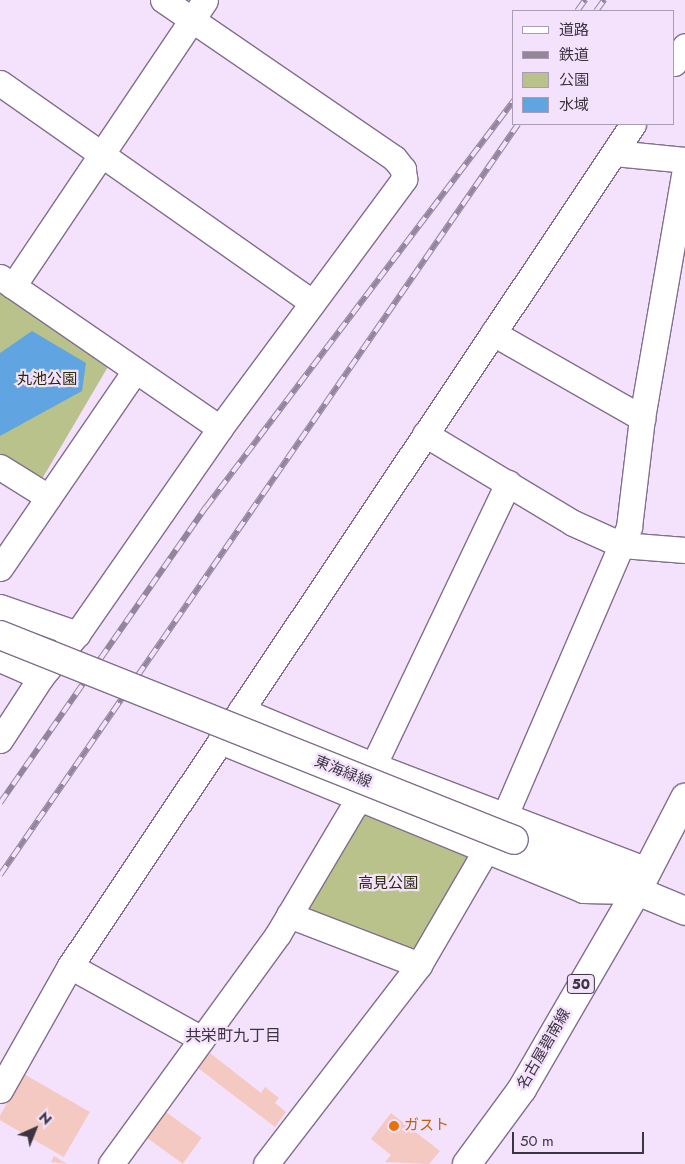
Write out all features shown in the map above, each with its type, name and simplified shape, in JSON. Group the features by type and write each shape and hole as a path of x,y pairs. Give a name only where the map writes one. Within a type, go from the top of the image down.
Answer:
{"main road":[{"name":"東海緑線","path":"0,635 514,840 642,880 685,911"},
{"name":"名古屋碧南線","path":"467,1164 522,1090 642,880 685,798"}],"street":[{"path":"0,740 41,677 77,634 220,428 312,302 398,190 404,179 403,169 394,158 198,10 163,0"},
{"path":"198,10 101,155 7,281 220,428"},
{"path":"675,61 685,46"},
{"path":"0,84 312,302"},
{"path":"0,1090 70,966 632,125"},
{"path":"614,153 685,160"},
{"path":"505,814 629,527 642,418 685,168"},
{"path":"493,333 642,418"},
{"path":"0,568 135,371"},
{"path":"426,434 573,523 622,545 685,550"},
{"path":"0,467 48,497"},
{"path":"111,1164 289,916 358,798 375,766 451,598 508,483"},
{"path":"0,607 77,634"},
{"path":"0,659 41,677"},
{"path":"242,710 375,766 505,814 642,880"},
{"path":"220,741 583,890 642,880"},
{"path":"266,1164 419,965 486,850"},
{"path":"289,916 419,965"},
{"path":"70,966 200,1038"}],"green space":[{"name":"丸池公園","path":"0,290 109,365 42,479 0,456"},
{"name":"高見公園","path":"364,811 467,853 472,863 410,955 307,915 306,904"}],"water":[{"path":"32,331 86,363 82,391 0,436 0,353"}],"building":[{"path":"210,1053 261,1093 265,1087 279,1098 275,1103 286,1112 275,1127 198,1068"},
{"path":"24,1074 90,1112 64,1157 0,1120 0,1116"},
{"path":"166,1112 202,1138 183,1164 147,1138"},
{"name":"ガスト","path":"391,1113 440,1151 429,1164 385,1162 391,1155 371,1139"},
{"path":"54,1156 67,1164 51,1162"}],"railway":[{"path":"578,10 585,0"},
{"path":"597,10 604,0"},
{"path":"0,803 206,507 512,103"},
{"path":"0,875 517,125"}],"place":[{"name":"ガスト","path":"394,1126"}],"district":[{"name":"共栄町九丁目","path":"233,1036"}]}
